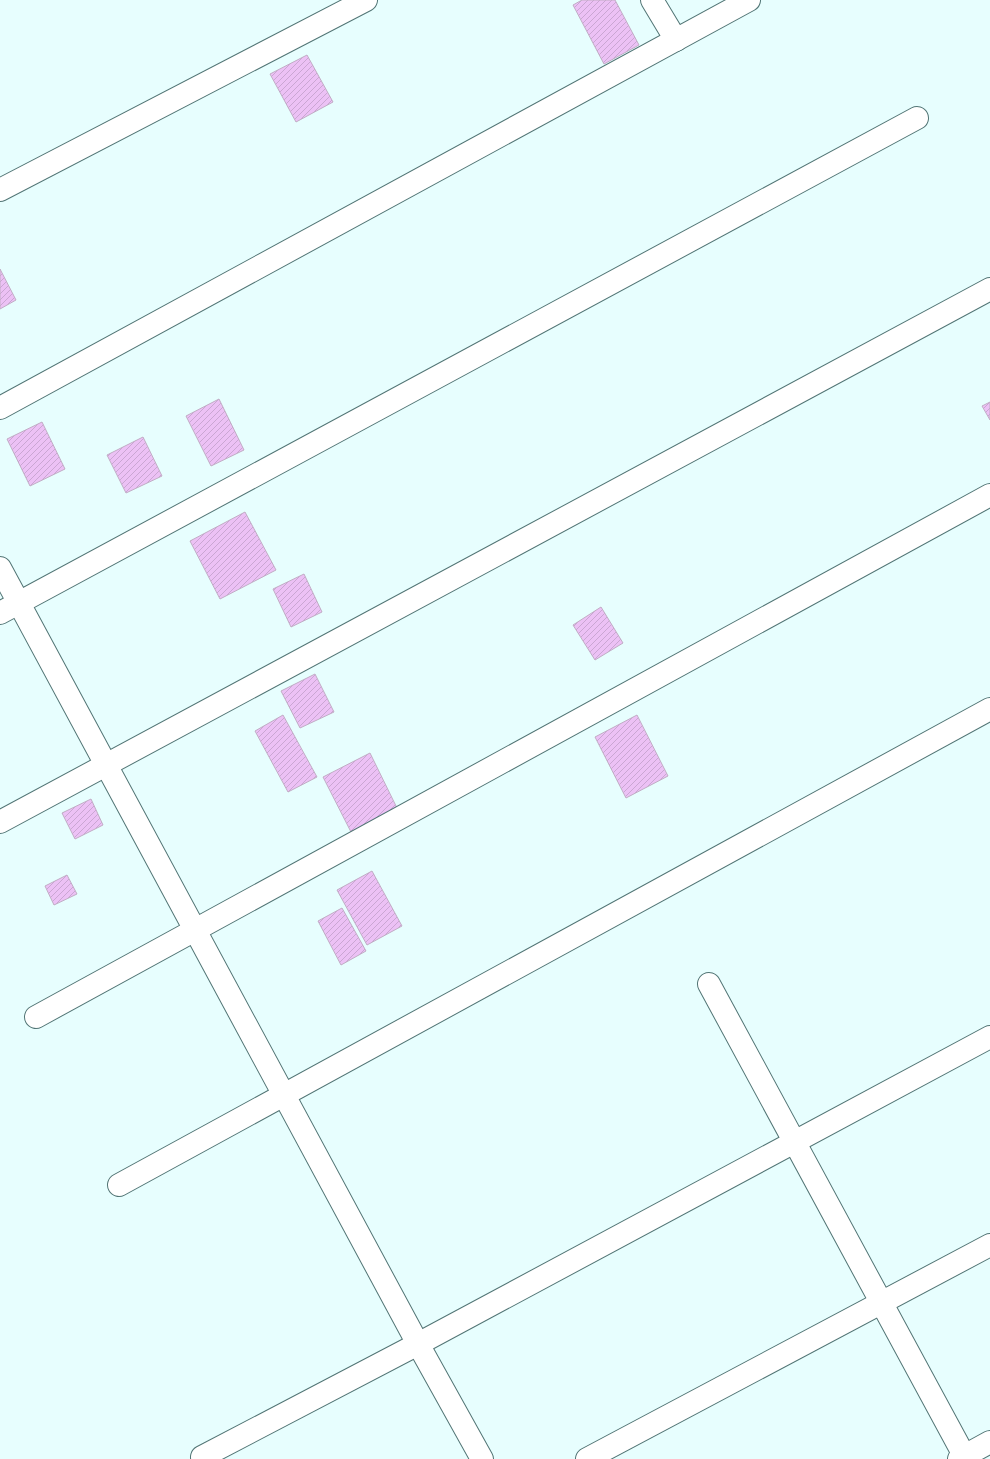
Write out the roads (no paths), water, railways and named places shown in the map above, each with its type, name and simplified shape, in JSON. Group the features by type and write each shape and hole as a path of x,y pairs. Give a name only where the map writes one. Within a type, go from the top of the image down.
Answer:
{"street":[{"path":"0,190 366,0"},
{"path":"652,0 676,40"},
{"path":"0,408 749,0"},
{"path":"9,608 917,118"},
{"path":"0,822 990,289"},
{"path":"36,1017 990,495"},
{"path":"0,568 9,608 106,765 283,1095 482,1459"},
{"path":"119,1185 990,709"},
{"path":"709,984 963,1458 990,1442"},
{"path":"202,1457 418,1344 990,1037"},
{"path":"587,1459 990,1245"}]}
